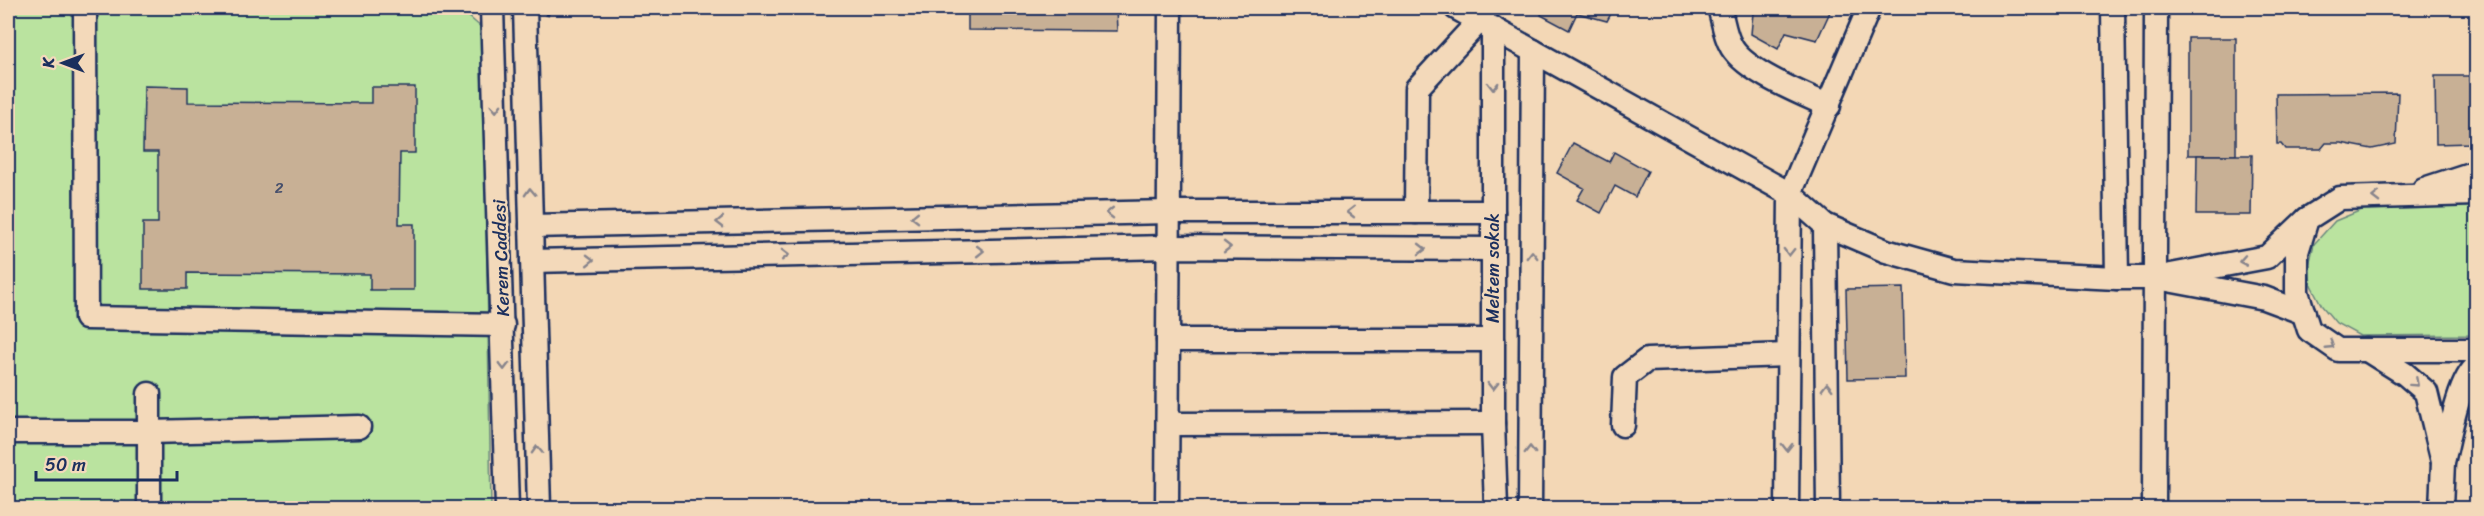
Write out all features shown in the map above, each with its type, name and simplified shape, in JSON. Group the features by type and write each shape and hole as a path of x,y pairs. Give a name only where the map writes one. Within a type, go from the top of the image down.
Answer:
{"street":[{"path":"85,8 86,318 503,325"},
{"path":"481,8 495,62"},
{"name":"Kerem Caddesi","path":"492,8 507,508"},
{"name":"Kerem Caddesi","path":"525,8 539,508"},
{"path":"527,78 540,8"},
{"path":"1167,508 1170,8"},
{"path":"1456,8 1486,18 1533,51 1790,194 1826,225 1886,251 1954,270 2155,278 2264,298 2304,313"},
{"path":"1719,8 1730,45 1741,58 1768,77 1829,106"},
{"path":"1787,508 1790,194 1869,8"},
{"path":"2113,8 2117,278"},
{"path":"2154,508 2156,8"},
{"path":"1416,212 1417,88 1486,18"},
{"name":"Meltem sokak","path":"1486,18 1493,212 1493,423 1496,508"},
{"path":"1530,508 1533,51"},
{"path":"2406,196 2476,172"},
{"path":"2155,278 2267,257 2307,219 2340,198 2476,194"},
{"path":"531,226 1169,212 1493,212"},
{"path":"2307,219 2297,252 2297,292 2308,330 2338,350 2476,350"},
{"path":"1826,225 1828,508"},
{"path":"532,261 1168,247 1493,249"},
{"path":"1168,340 1493,340"},
{"path":"2367,350 2405,374 2426,392 2443,462"},
{"path":"1623,425 1625,377 1647,360 1787,355"},
{"path":"2441,508 2443,462 2458,401 2472,371 2476,368"},
{"path":"149,394 149,508"},
{"path":"1168,424 1493,423"},
{"path":"8,432 149,432 359,427"}],"green space":[{"path":"8,8 459,8 483,29 491,508 8,508"},
{"path":"2476,205 2476,335 2360,336 2336,323 2322,306 2311,285 2309,265 2314,244 2335,221 2369,207"}],"building":[{"path":"968,8 1116,8 1117,31 968,30"},
{"path":"1542,8 1614,8 1607,21 1577,13 1569,30 1541,15"},
{"path":"1756,8 1821,8 1830,12 1817,40 1786,32 1778,49 1751,34 1753,13"},
{"path":"2063,8 2107,8 2107,13 2063,14"},
{"path":"2188,38 2236,38 2236,155 2188,155"},
{"path":"2435,76 2470,76 2471,143 2436,144"},
{"path":"144,86 188,87 188,102 371,103 371,87 415,87 415,153 400,153 399,224 414,224 414,290 370,290 370,274 187,273 187,289 143,289 143,223 158,223 158,152 143,152"},
{"path":"2398,93 2396,144 2372,149 2341,143 2326,143 2321,149 2285,149 2281,144 2277,144 2276,94"},
{"path":"1573,143 1609,162 1614,152 1648,171 1635,197 1615,186 1601,213 1577,200 1584,188 1557,173"},
{"path":"2197,155 2252,155 2251,215 2196,215"},
{"path":"1903,288 1905,378 1848,379 1846,289"}]}
